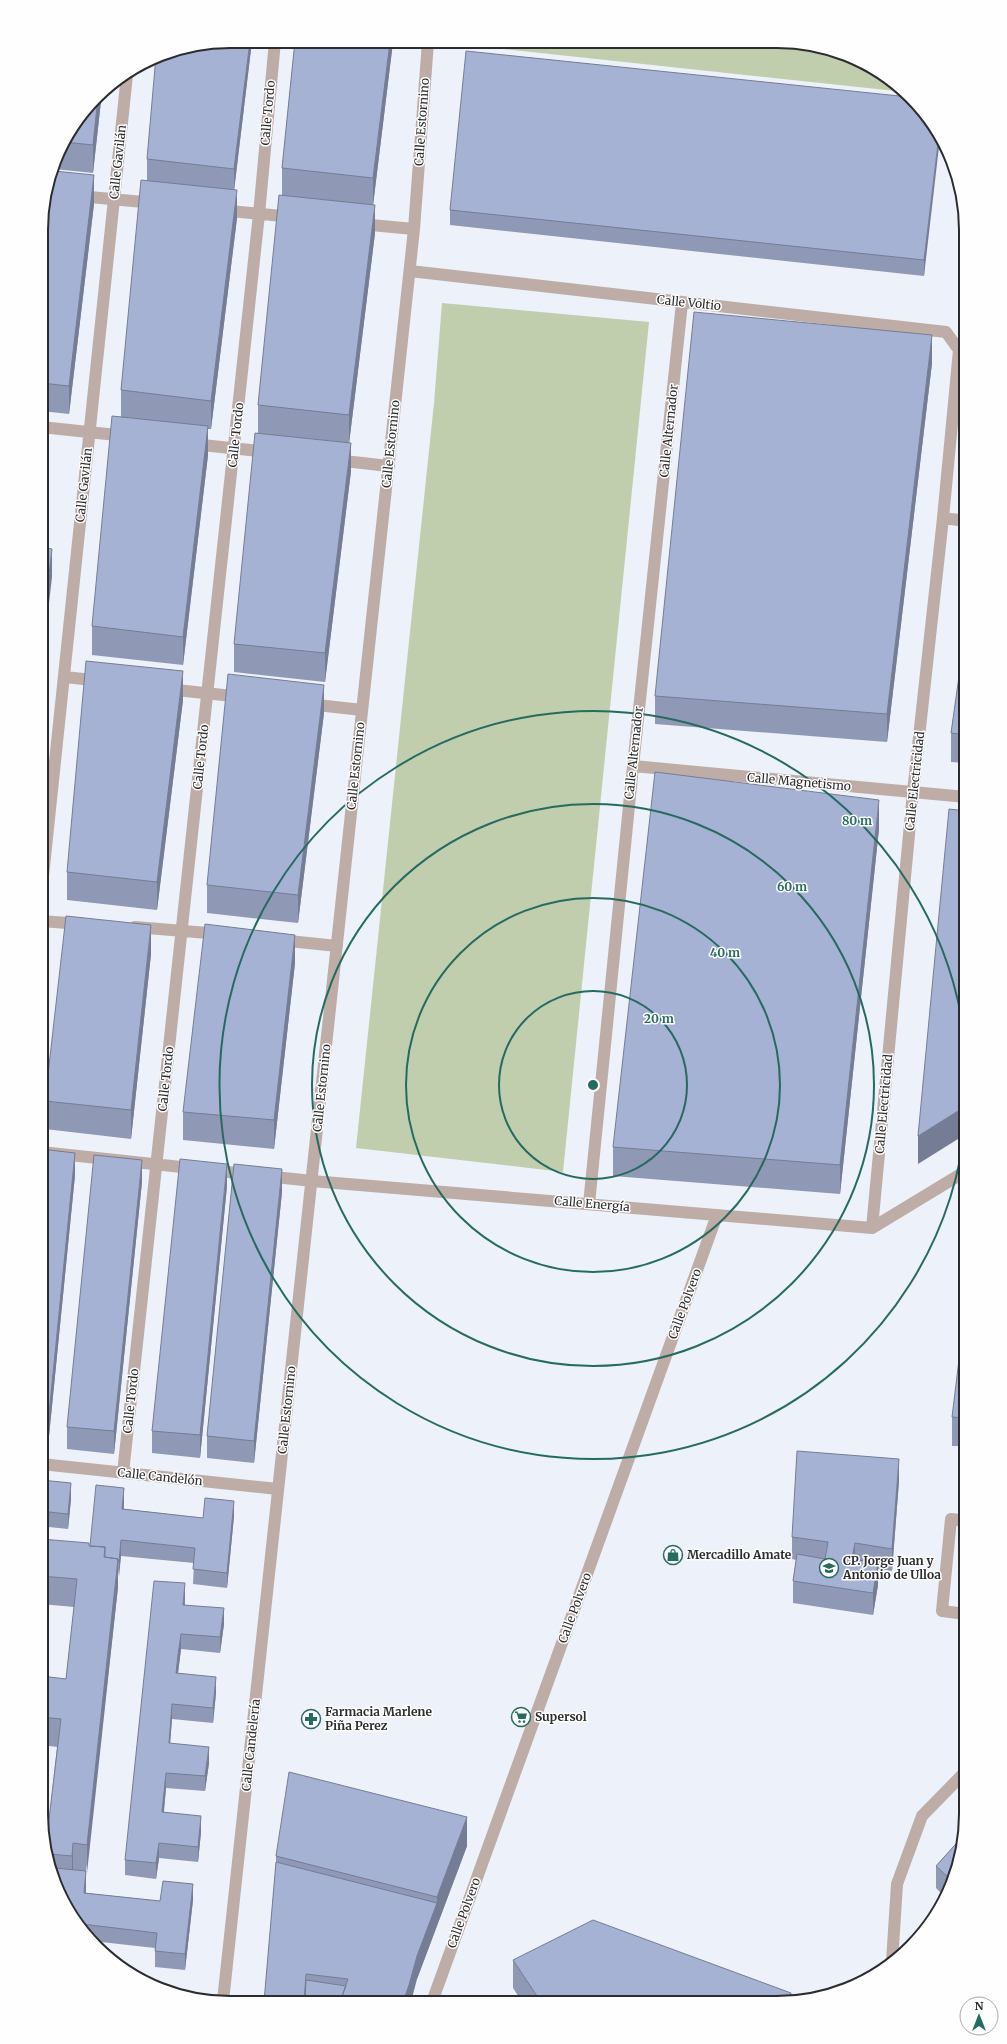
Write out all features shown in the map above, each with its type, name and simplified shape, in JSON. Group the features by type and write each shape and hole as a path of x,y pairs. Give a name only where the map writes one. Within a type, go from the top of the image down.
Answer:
{"street":[{"name":"Calle Tordo","path":"123,1473 259,214 274,48"},
{"name":"Calle Estornino","path":"278,1489 410,271 428,48"},
{"name":"Calle Gavilán","path":"48,829 126,81"},
{"path":"70,195 167,205"},
{"path":"206,208 306,218"},
{"path":"345,222 414,229"},
{"name":"Calle Voltio","path":"410,271 946,332 959,350"},
{"name":"Calle Alternador","path":"589,1204 633,766 682,303"},
{"name":"Calle Electricidad","path":"872,1228 913,792 943,518 959,350"},
{"path":"48,428 135,437"},
{"path":"181,442 281,454"},
{"path":"319,458 389,466"},
{"path":"943,518 959,520"},
{"path":"64,677 112,683"},
{"path":"152,687 254,698"},
{"path":"293,703 362,710"},
{"name":"Calle Magnetismo","path":"633,766 959,796"},
{"path":"48,922 96,925"},
{"path":"120,926 229,935"},
{"path":"267,939 337,946"},
{"name":"Calle Energía","path":"48,1153 312,1181 872,1228"},
{"path":"872,1228 959,1175"},
{"name":"Calle Polvero","path":"434,1996 717,1215"},
{"name":"Calle Candelón","path":"48,1465 278,1489"},
{"name":"Calle Candelería","path":"224,1996 278,1489"},
{"path":"959,1521 951,1520 942,1611 959,1613"},
{"path":"892,1955 897,1884 922,1816 959,1778"}],"green space":[{"path":"495,48 789,48 824,54 847,62 868,72 894,91"},
{"path":"442,303 649,322 563,1172 356,1148 434,403"}],"building":[{"path":"218,48 249,48 234,169 147,159 155,64 183,54"},
{"path":"294,48 389,48 373,178 282,168"},
{"path":"466,51 901,96 921,119 938,145 924,260 450,210"},
{"path":"97,105 93,145 70,143"},
{"path":"58,171 94,175 69,386 48,384 48,218 54,183"},
{"path":"141,180 237,190 211,401 121,390"},
{"path":"279,195 375,205 349,415 258,405"},
{"path":"694,312 932,335 887,714 655,696"},
{"path":"112,416 208,426 183,637 92,626"},
{"path":"255,433 351,443 325,653 234,644"},
{"path":"48,548 52,549 48,584"},
{"path":"86,661 183,671 157,882 67,872"},
{"path":"228,674 324,685 298,895 207,885"},
{"path":"959,676 959,734 951,733"},
{"path":"655,772 879,800 840,1165 613,1147"},
{"path":"949,809 959,810 959,1110 918,1136"},
{"path":"66,916 151,925 131,1110 48,1101 48,1075"},
{"path":"205,924 295,935 274,1120 183,1112"},
{"path":"48,1150 75,1153 48,1424"},
{"path":"94,1155 142,1160 114,1431 67,1427"},
{"path":"180,1159 227,1164 200,1435 152,1431"},
{"path":"234,1164 282,1169 254,1441 207,1436"},
{"path":"959,1360 959,1418 952,1417"},
{"path":"797,1451 899,1459 892,1549 855,1543 852,1559 878,1563 873,1593 793,1581 797,1554 825,1559 828,1542 792,1537"},
{"path":"48,1481 71,1483 68,1514 49,1512 48,1521"},
{"path":"96,1485 124,1488 122,1509 203,1518 205,1498 234,1501 227,1573 193,1569 195,1548 121,1540 119,1562 118,1559 105,1557 105,1547 90,1546"},
{"path":"48,1540 89,1543 89,1546 105,1547 104,1557 118,1559 87,1845 73,1843 72,1856 53,1854 48,1826 61,1719 48,1718 48,1677 66,1679 77,1579 48,1577"},
{"path":"154,1581 185,1583 183,1605 224,1608 220,1637 181,1634 176,1673 216,1677 213,1708 172,1704 169,1743 209,1747 205,1776 166,1773 162,1812 201,1816 198,1847 159,1843 156,1863 125,1860"},
{"path":"289,1772 467,1817 437,1897 276,1856"},
{"path":"956,1844 953,1861 947,1877 936,1866"},
{"path":"276,1862 437,1903 417,1956 405,1996 342,1996 348,1979 306,1974 304,1996 265,1996"},
{"path":"57,1868 86,1871 84,1893 160,1901 163,1881 193,1884 185,1954 155,1951 157,1933 86,1924 72,1905"},
{"path":"593,1920 791,1993 791,1996 537,1996 513,1960"},
{"path":"306,1980 346,1986 342,1996 305,1996"}],"place":[{"name":"Mercadillo Amate","path":"673,1555"},
{"name":"CP. Jorge Juan y Antonio de Ulloa","path":"829,1568"},
{"name":"Supersol","path":"521,1717"},
{"name":"Farmacia Marlene Piña Perez","path":"311,1719"}]}
